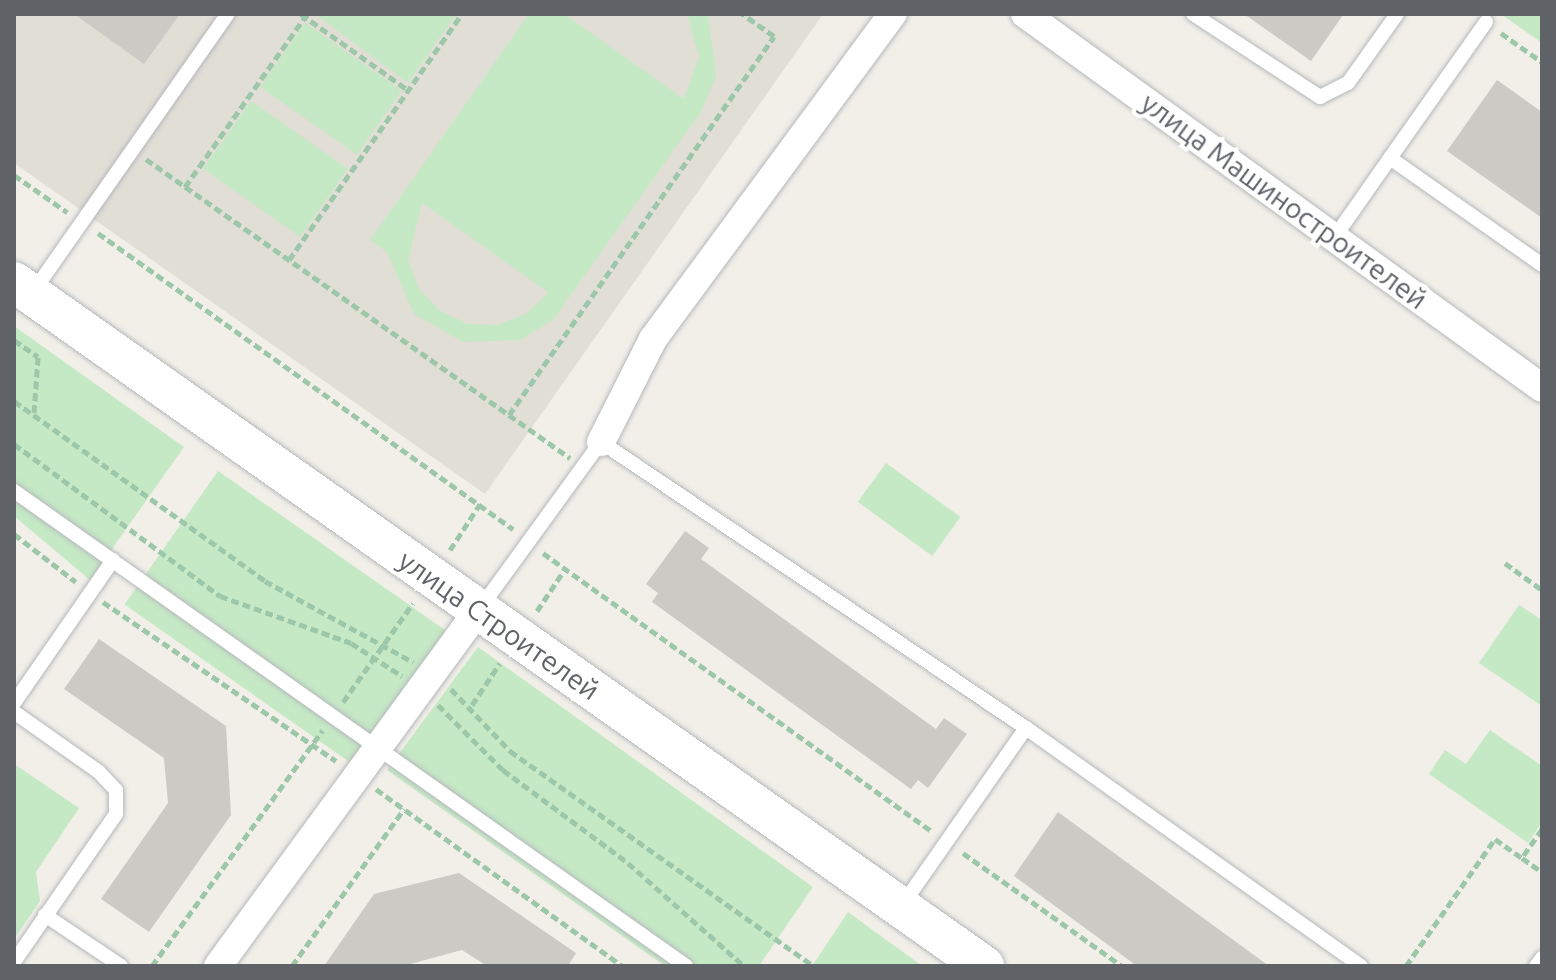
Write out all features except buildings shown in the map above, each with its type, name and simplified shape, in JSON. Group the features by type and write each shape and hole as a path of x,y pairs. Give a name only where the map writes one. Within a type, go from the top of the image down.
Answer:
{"street":[{"path":"601,442 653,339 893,14"},
{"name":"улица Машиностроителей","path":"1025,14 1542,388"},
{"name":"улица Строителей","path":"23,288 984,966"},
{"path":"218,966 479,610"}],"lane":[{"path":"23,288 81,222 228,14"},
{"path":"1193,14 1320,97 1348,83 1397,14"},
{"path":"1334,238 1486,22"},
{"path":"1390,158 1542,265"},
{"path":"479,610 601,442 1026,728 1361,966"},
{"path":"14,491 686,966"},
{"path":"14,703 113,560"},
{"path":"14,712 116,790 116,814 14,962"},
{"path":"901,907 1026,728"},
{"path":"45,915 118,965"},
{"path":"1536,966 1542,958"}],"path":[{"path":"289,260 462,14"},
{"path":"509,415 774,36 742,14"},
{"path":"185,187 305,15 408,90"},
{"path":"1486,22 1542,62"},
{"path":"132,149 583,467"},
{"path":"14,175 480,504 565,569 1122,966"},
{"path":"14,340 38,357 34,415"},
{"path":"14,401 265,581 386,642 417,665"},
{"path":"448,552 480,504"},
{"path":"14,534 91,593 343,766"},
{"path":"1505,563 1542,590"},
{"path":"534,614 565,569"},
{"path":"152,966 413,602"},
{"path":"472,705 501,662"},
{"path":"442,683 472,705 510,751 814,966"},
{"path":"373,786 622,966"},
{"path":"292,966 404,809"},
{"path":"1522,858 1542,829"},
{"path":"1406,966 1495,839 1542,872"}],"shaded area":[{"path":"14,14 823,14 485,494 14,163"}],"green space":[{"path":"315,14 456,14 408,83"},
{"path":"529,14 564,14 684,99 699,57 687,14 708,14 716,76 702,110 553,320 520,340 463,342 414,314 387,252 370,240","holes":["422,203 548,292 526,314 498,325 468,324 440,311 419,289 408,259"]},
{"path":"1501,14 1542,14 1542,43"},
{"path":"305,23 402,91 357,155 260,87"},
{"path":"251,101 348,169 300,237 203,169"},
{"path":"14,326 184,447 90,580 14,516"},
{"path":"886,463 960,517 932,556 858,502"},
{"path":"218,471 448,632 355,766 125,605"},
{"path":"1519,605 1542,620 1542,706 1479,663"},
{"path":"478,647 813,887 759,966 665,966 387,770"},
{"path":"1490,730 1542,766 1542,822 1528,843 1429,774 1445,750 1466,764"},
{"path":"14,764 79,808 36,872 40,901 14,939"},
{"path":"848,912 922,966 812,966"}]}
